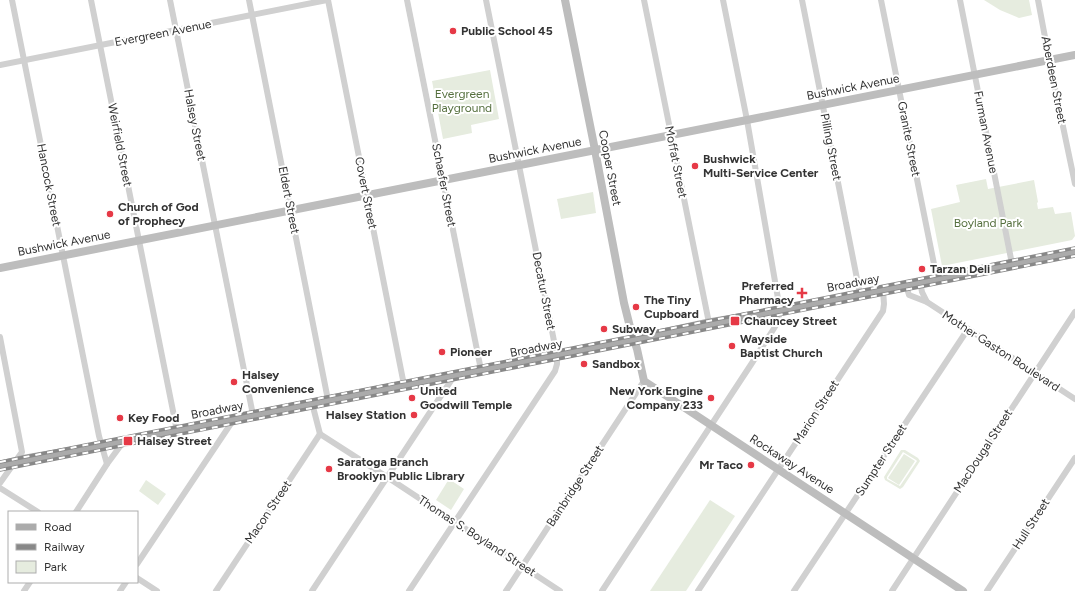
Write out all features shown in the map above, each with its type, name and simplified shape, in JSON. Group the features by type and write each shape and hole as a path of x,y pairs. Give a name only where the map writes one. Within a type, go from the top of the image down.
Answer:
{"main road":[{"name":"Cooper Street","path":"565,0 624,303 633,340"},
{"name":"Bushwick Avenue","path":"0,268 1075,55"},
{"name":"Broadway","path":"0,465 557,356 709,323 1075,252"},
{"path":"633,340 637,349 644,381"},
{"name":"Rockaway Avenue","path":"644,381 963,591"}],"street":[{"name":"Hancock Street","path":"12,0 99,436 107,464"},
{"name":"Weirfield Street","path":"91,0 177,431"},
{"name":"Halsey Street","path":"170,0 253,416"},
{"name":"Eldert Street","path":"249,0 328,400"},
{"name":"Evergreen Avenue","path":"0,65 327,0"},
{"name":"Covert Street","path":"327,0 404,385"},
{"name":"Schaefer Street","path":"407,0 481,370"},
{"name":"Decatur Street","path":"410,591 555,370 557,364 557,356 486,0"},
{"name":"Moffat Street","path":"644,0 709,323"},
{"path":"602,591 778,322 780,310 747,120 723,0"},
{"name":"Pilling Street","path":"802,0 860,294"},
{"name":"Granite Street","path":"881,0 937,279"},
{"name":"Furman Avenue","path":"960,0 1012,264"},
{"name":"Aberdeen Street","path":"1038,0 1075,184"},
{"path":"920,282 922,292 927,302"},
{"name":"Mother Gaston Boulevard","path":"906,285 909,294 927,302 1075,399"},
{"name":"Marion Street","path":"698,591 883,311 883,290"},
{"name":"MacDougal Street","path":"892,591 1075,312"},
{"name":"Sumpter Street","path":"794,591 968,329"},
{"path":"0,337 22,452 0,483"},
{"path":"312,591 454,376"},
{"name":"Bainbridge Street","path":"506,591 644,381"},
{"path":"312,403 320,434"},
{"path":"138,563 234,419"},
{"name":"Thomas S. Boyland Street","path":"320,434 560,591"},
{"name":"Macon Street","path":"216,591 320,434"},
{"path":"77,511 124,441"},
{"name":"Hull Street","path":"987,591 1075,458"},
{"path":"0,488 36,511"},
{"path":"138,579 158,591"}],"green space":[{"path":"984,0 1029,0 1032,15 1019,18 1000,10"},
{"name":"Evergreen Playground","path":"490,70 499,119 471,125 472,133 443,139 432,81"},
{"name":"Boyland Park","path":"986,179 988,189 1034,180 1038,209 1053,207 1055,214 1071,212 1075,236 1072,240 942,266 931,209 960,202 956,185"},
{"path":"593,192 596,213 561,219 557,199"},
{"path":"901,450 905,450 918,458 920,461 903,487 900,489 885,480 884,477","holes":["903,452 917,461 900,486 887,479"]},
{"path":"904,454 915,461 899,485 888,478"},
{"path":"449,479 464,489 451,510 436,500"},
{"path":"146,480 166,494 158,505 139,491"},
{"path":"710,500 735,516 686,591 650,591"}],"railway":[{"path":"0,462 1075,248"},
{"path":"0,470 1075,256"}],"place":[{"name":"Public School 45","path":"453,31"},
{"name":"Bushwick Multi-Service Center","path":"695,166"},
{"name":"Church of God of Prophecy","path":"110,214"},
{"name":"Tarzan Deli","path":"922,269"},
{"name":"Preferred Pharmacy","path":"802,293"},
{"name":"The Tiny Cupboard","path":"636,307"},
{"name":"Chauncey Street","path":"735,321"},
{"name":"Subway","path":"604,329"},
{"name":"Wayside Baptist Church","path":"732,346"},
{"name":"Pioneer","path":"442,352"},
{"name":"Sandbox","path":"584,364"},
{"name":"Halsey Convenience","path":"234,382"},
{"name":"United Goodwill Temple","path":"412,398"},
{"name":"New York Engine Company 233","path":"711,398"},
{"name":"Halsey Station","path":"414,415"},
{"name":"Key Food","path":"120,418"},
{"name":"Halsey Street","path":"128,441"},
{"name":"Mr Taco","path":"751,465"},
{"name":"Saratoga Branch Brooklyn Public Library","path":"329,469"}]}
